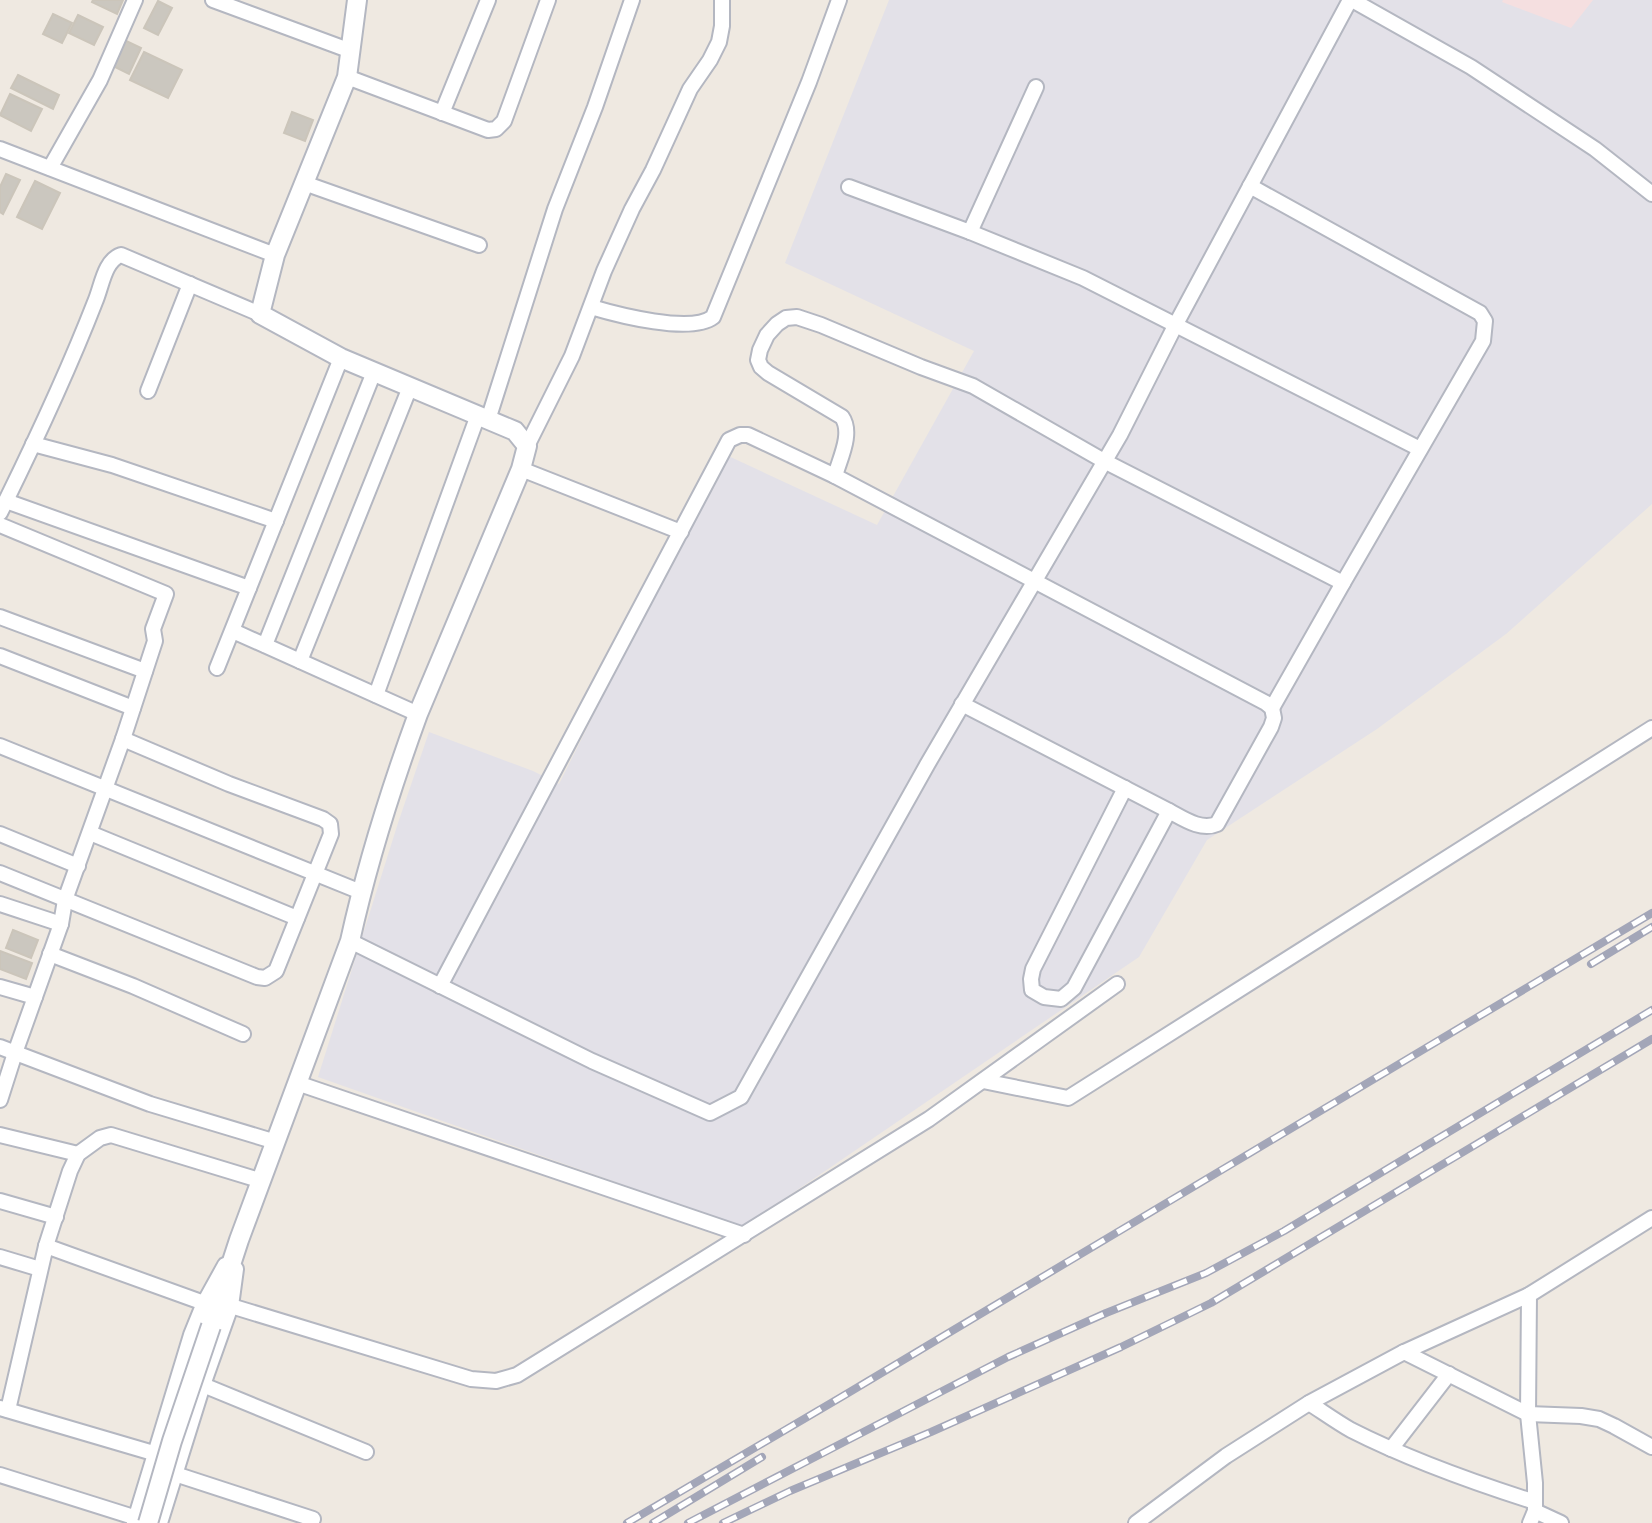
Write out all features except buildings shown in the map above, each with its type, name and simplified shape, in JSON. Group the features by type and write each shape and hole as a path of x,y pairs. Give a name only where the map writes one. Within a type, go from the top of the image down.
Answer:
{"street":[{"path":"50,168 100,80 135,0"},
{"path":"213,0 351,51"},
{"path":"260,314 275,255 347,77 357,0"},
{"path":"442,113 488,0"},
{"path":"347,77 488,130 496,129 504,121 548,0"},
{"path":"376,695 483,418 632,0"},
{"path":"142,1522 239,1240 350,941 361,892 418,714 521,469 527,446 572,356 604,271 690,89 719,42 722,0"},
{"path":"591,307 620,316 692,325 713,317 809,82 839,0"},
{"path":"350,941 592,1061 710,1113 741,1097 962,704 1120,435 1176,324 1351,0 1471,67 1595,149 1652,194"},
{"path":"970,232 1036,87"},
{"path":"0,149 275,255"},
{"path":"304,183 479,245"},
{"path":"1250,186 1480,313 1485,321 1483,341 1272,708"},
{"path":"849,187 1083,278 1420,449"},
{"path":"249,588 3,507 114,257 121,255 260,314 341,358 515,431 527,446"},
{"path":"148,391 190,284"},
{"path":"835,476 848,431 842,417 768,373 758,360 767,335 786,318 797,317 821,325 973,386 1104,461 1343,583"},
{"path":"217,668 341,358"},
{"path":"265,645 374,372"},
{"path":"300,661 410,387"},
{"path":"440,986 729,440 748,435 835,476 1266,703 1272,708 1274,718 1217,824 1209,828 1169,811 962,704"},
{"path":"33,444 112,465 276,521"},
{"path":"521,469 681,532"},
{"path":"0,525 166,594 153,629 155,641 123,739 65,900 61,924 0,1100"},
{"path":"0,617 145,671"},
{"path":"233,631 418,714"},
{"path":"0,656 133,708"},
{"path":"983,1081 1068,1098 1652,728"},
{"path":"0,873 257,977 265,978 276,971 331,834 330,824 123,739"},
{"path":"0,746 361,892"},
{"path":"1125,788 1033,969 1032,990 1044,997 1061,999 1074,988 1169,811"},
{"path":"90,833 297,918"},
{"path":"0,834 78,866"},
{"path":"0,904 61,924"},
{"path":"50,954 243,1034"},
{"path":"231,1306 471,1379 496,1381 517,1375 929,1119 1117,984"},
{"path":"0,987 35,997"},
{"path":"0,1047 150,1104 276,1142"},
{"path":"297,1083 744,1235"},
{"path":"0,1135 78,1154"},
{"path":"262,1181 111,1135 100,1138 78,1154 46,1246 4,1408 155,1454 178,1468 313,1519"},
{"path":"0,1201 56,1217"},
{"path":"1136,1523 1226,1456 1309,1403 1404,1352 1529,1295 1652,1218"},
{"path":"142,1522 155,1454 191,1335 204,1303 239,1240"},
{"path":"160,1523 231,1306 239,1240"},
{"path":"46,1246 204,1303"},
{"path":"0,1257 40,1269"},
{"path":"1529,1295 1528,1414 1534,1512"},
{"path":"1404,1352 1528,1414 1599,1419 1652,1447"},
{"path":"1391,1449 1449,1374"},
{"path":"203,1385 366,1452"},
{"path":"1309,1403 1348,1428 1391,1449 1561,1523"},
{"path":"0,1475 142,1522"}],"shaded area":[{"path":"889,0 1652,0 1652,504 1506,634 1377,729 1207,840 1139,957 743,1227 318,1077 429,732 533,771 559,784 724,454 877,525 974,351 785,263"},
{"path":"1503,0 1593,0 1571,28"}],"railway":[{"path":"627,1523 1652,913"},
{"path":"1591,964 1652,927"},
{"path":"688,1523 1008,1357 1206,1273 1284,1231 1652,1010"},
{"path":"723,1523 1121,1347 1211,1303 1652,1039"},
{"path":"653,1523 762,1457"}]}
